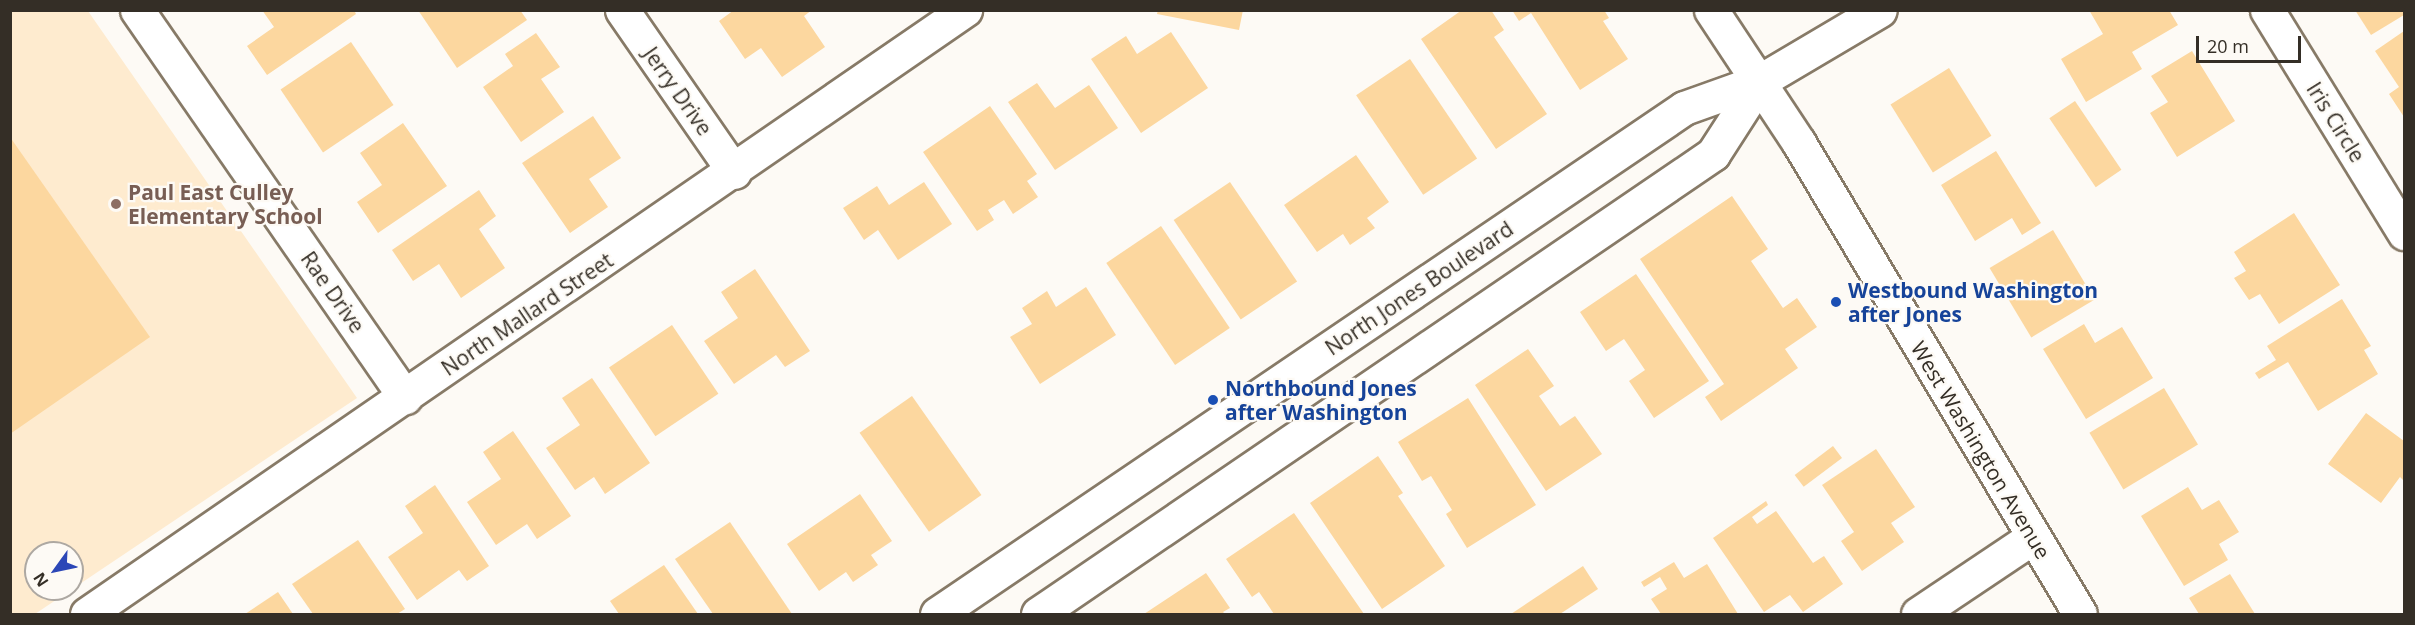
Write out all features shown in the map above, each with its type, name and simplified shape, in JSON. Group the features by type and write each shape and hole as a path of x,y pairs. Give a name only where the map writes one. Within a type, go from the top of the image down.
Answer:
{"main road":[{"name":"Rae Drive","path":"137,10 405,397"},
{"name":"Jerry Drive","path":"622,10 734,172"},
{"name":"North Mallard Street","path":"87,615 734,172 964,10"},
{"name":"West Washington Avenue","path":"1711,10 1760,81 2080,615"},
{"name":"North Jones Boulevard","path":"938,615 1684,108 1760,81 1880,10"},
{"name":"Iris Circle","path":"2267,10 2404,233"},
{"name":"North Jones Boulevard","path":"1038,615 1713,154 1760,81"},
{"path":"1918,615 2033,537"}],"shaded area":[{"name":"Paul East Culley Elementary School","path":"10,11 88,11 357,398 84,581 84,541 24,541 24,601 54,601 35,614 10,614"}],"building":[{"path":"262,10 354,10 356,14 267,75 247,46 274,27"},
{"path":"418,10 520,10 527,20 457,68"},
{"path":"734,10 812,10 804,16 825,47 782,77 761,48 745,59 719,21"},
{"path":"1158,10 1243,10 1239,30 1157,14"},
{"path":"1462,10 1491,10 1504,30 1494,37 1547,114 1496,149 1421,39"},
{"path":"1512,10 1604,10 1609,18 1603,21 1628,59 1580,90 1531,13 1519,21"},
{"path":"2089,10 2169,10 2178,25 2132,52 2142,69 2086,102 2061,59 2103,34"},
{"path":"2355,10 2404,10 2404,15 2371,35"},
{"path":"2404,31 2404,117 2389,94 2399,87 2375,51"},
{"path":"1171,32 1208,88 1141,133 1091,59 1126,36 1137,54"},
{"path":"536,33 560,67 541,79 564,112 521,142 483,87 513,66 505,54"},
{"path":"351,42 393,105 323,153 281,90"},
{"path":"2192,51 2235,121 2177,157 2150,113 2168,102 2151,76"},
{"path":"1410,59 1477,158 1423,195 1356,95"},
{"path":"1949,68 1991,136 1933,172 1890,105"},
{"path":"1037,83 1055,108 1089,85 1118,128 1055,170 1008,102"},
{"path":"2075,101 2121,170 2096,187 2049,118"},
{"path":"990,106 1037,174 1027,181 1038,197 1013,214 1004,200 988,210 994,220 977,231 923,152"},
{"path":"593,116 621,158 589,179 608,207 570,233 522,163"},
{"path":"403,123 447,186 378,233 357,202 382,185 360,153"},
{"path":"10,137 150,337 10,434"},
{"path":"1996,151 2041,223 2022,235 2012,218 1975,241 1941,185"},
{"path":"1356,155 1389,202 1367,218 1375,228 1350,245 1343,234 1317,252 1284,205"},
{"path":"924,182 952,224 898,260 878,230 864,240 843,208 877,186 889,205"},
{"path":"1230,182 1297,281 1241,320 1174,220"},
{"path":"479,190 496,216 479,229 505,268 461,298 439,264 413,281 392,250"},
{"path":"1732,196 1768,249 1751,261 1783,308 1797,298 1817,327 1785,349 1798,368 1721,421 1705,397 1724,384 1640,259"},
{"path":"2294,213 2340,285 2279,324 2260,294 2249,300 2234,278 2246,271 2234,252"},
{"path":"1161,226 1230,328 1175,365 1106,263"},
{"path":"2053,230 2095,299 2031,338 1990,268"},
{"path":"755,269 810,351 785,367 776,355 734,384 704,341 738,318 721,292"},
{"path":"1636,274 1709,381 1654,418 1629,381 1645,370 1624,339 1606,351 1580,312"},
{"path":"1086,287 1116,335 1040,384 1010,337 1032,324 1022,308 1047,291 1056,307"},
{"path":"2342,299 2371,346 2364,350 2378,374 2318,411 2288,362 2259,379 2255,373 2276,360 2267,346"},
{"path":"2084,324 2095,343 2122,327 2153,378 2086,419 2043,349"},
{"path":"672,325 718,394 655,436 609,367"},
{"path":"1528,349 1554,386 1539,396 1560,426 1575,416 1602,454 1546,491 1475,385"},
{"path":"592,378 650,463 605,494 594,477 575,490 546,448 580,425 562,398"},
{"path":"2164,388 2198,445 2123,489 2089,433"},
{"path":"912,396 981,495 929,532 860,433"},
{"path":"1468,398 1536,505 1467,548 1446,514 1452,510 1431,476 1422,481 1398,442"},
{"path":"2366,413 2404,441 2404,481 2400,477 2381,503 2328,464"},
{"path":"513,431 571,516 537,539 527,524 496,545 467,502 501,479 483,452"},
{"path":"1833,446 1842,458 1804,487 1795,475"},
{"path":"1876,449 1915,507 1891,523 1904,542 1862,571 1841,541 1854,532 1822,485"},
{"path":"1378,456 1403,493 1398,496 1445,566 1382,609 1310,503"},
{"path":"435,485 489,566 467,581 459,570 417,600 388,557 423,533 405,506"},
{"path":"2188,487 2202,510 2219,500 2239,532 2219,544 2228,560 2184,586 2141,516"},
{"path":"860,494 892,541 871,555 878,565 853,582 846,572 819,591 787,544"},
{"path":"1766,501 1768,505 1752,517 1757,524 1776,511 1813,563 1824,556 1843,584 1803,612 1790,595 1764,612 1713,538"},
{"path":"1294,513 1364,614 1274,614 1259,592 1252,597 1226,559"},
{"path":"730,522 792,614 713,614 675,559"},
{"path":"358,540 405,609 397,614 313,614 292,584"},
{"path":"1674,562 1684,578 1707,564 1738,614 1661,614 1651,599 1667,589 1660,577 1644,587 1641,582"},
{"path":"664,565 698,614 619,614 610,601"},
{"path":"1583,566 1598,589 1560,614 1511,614"},
{"path":"1206,573 1230,608 1223,612 1225,614 1144,614"},
{"path":"2230,574 2255,614 2199,614 2189,598"},
{"path":"278,592 293,614 245,614"}],"place":[{"name":"Paul East Culley Elementary School","path":"116,204"},
{"name":"Westbound Washington after Jones","path":"1836,302"},
{"name":"Northbound Jones after Washington","path":"1213,400"}]}
